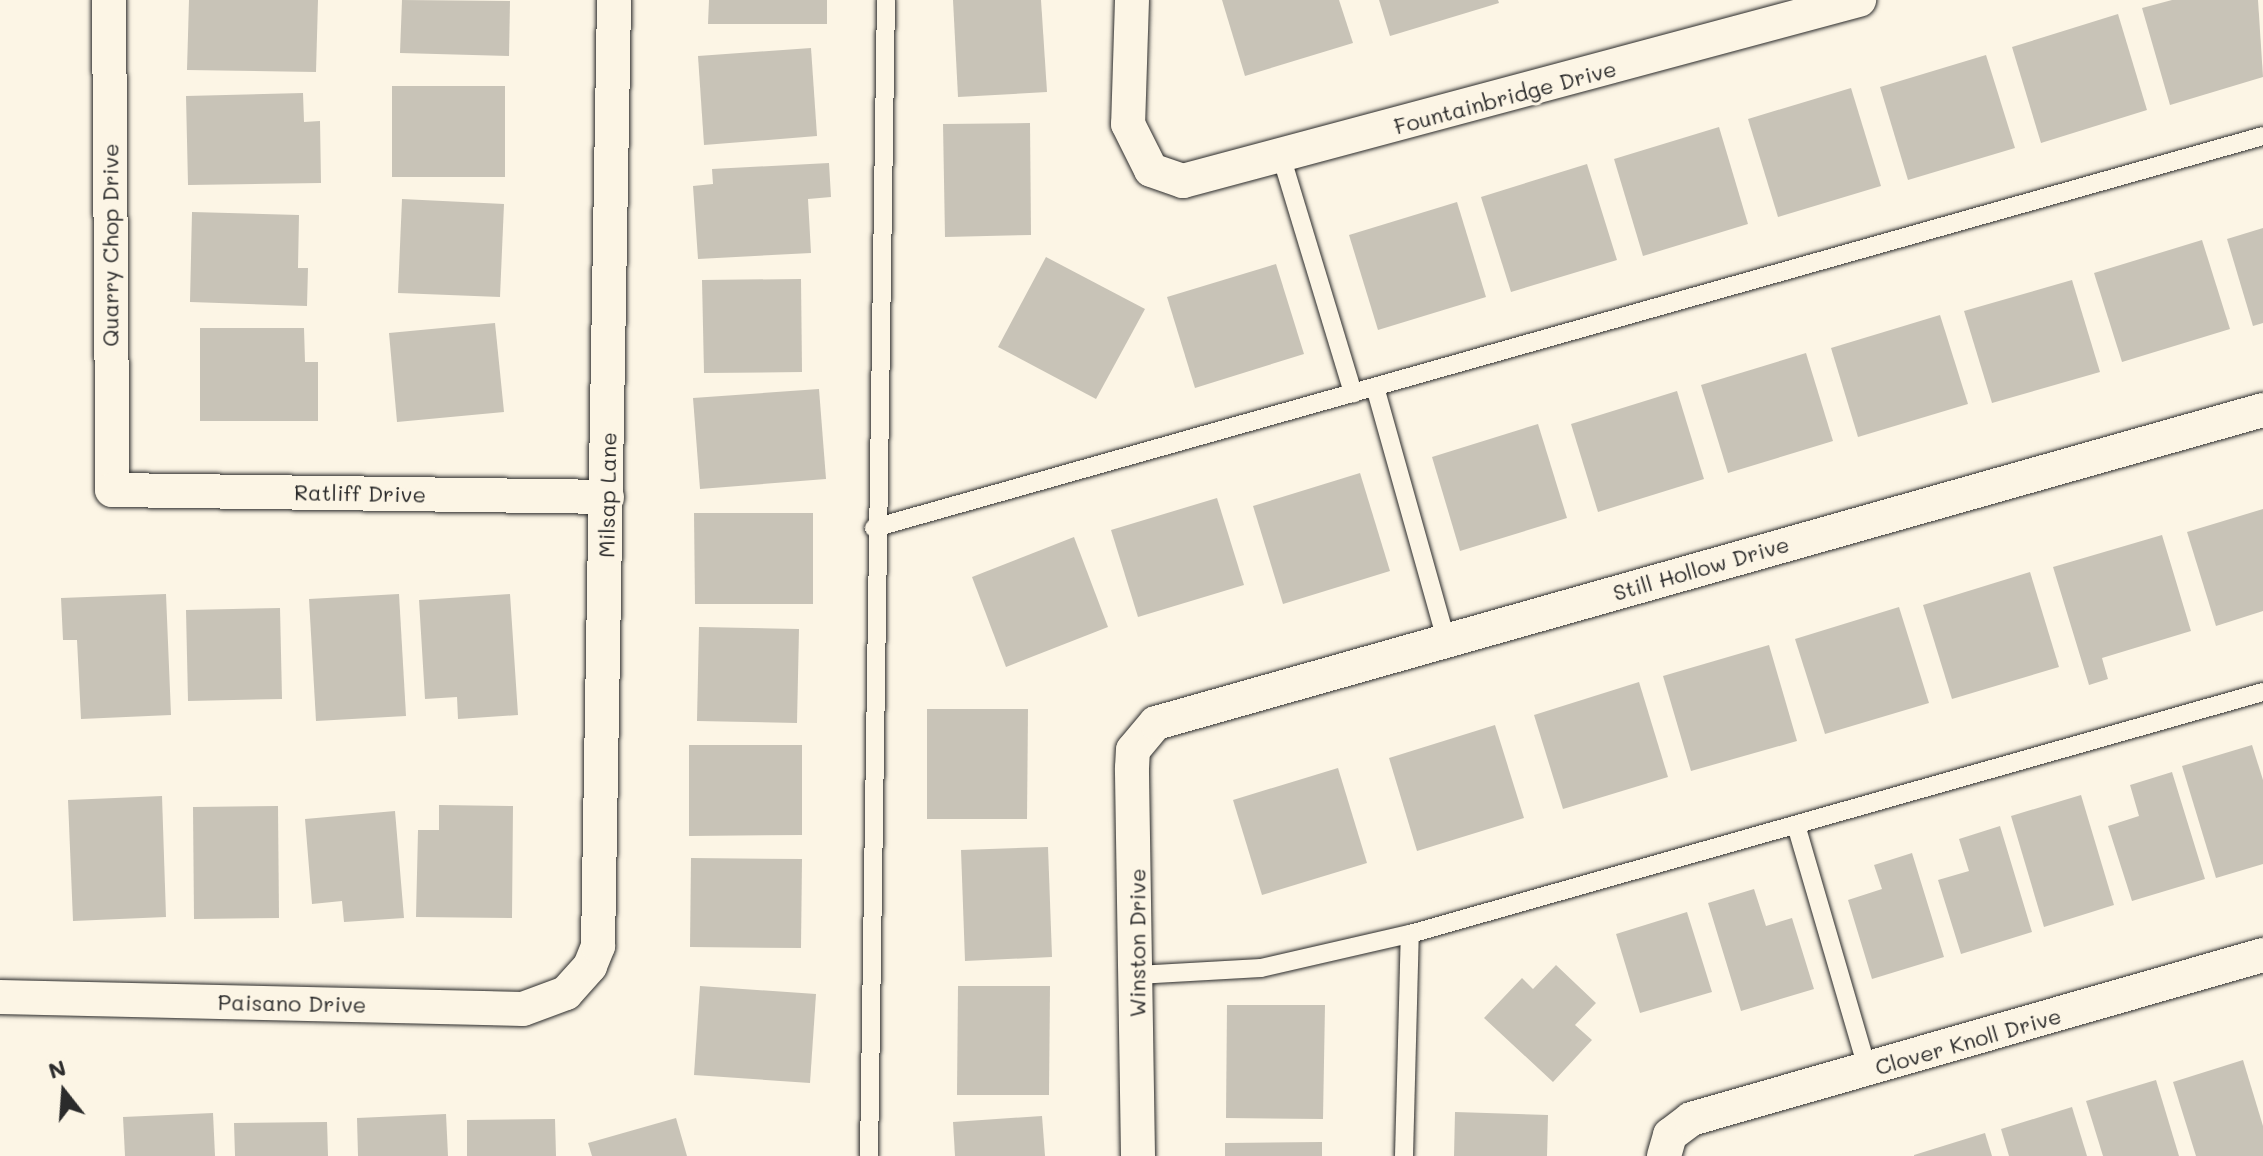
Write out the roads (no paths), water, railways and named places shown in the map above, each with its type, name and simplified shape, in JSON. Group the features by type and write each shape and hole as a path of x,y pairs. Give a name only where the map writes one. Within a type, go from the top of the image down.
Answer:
{"street":[{"name":"Quarry Chop Drive","path":"109,0 112,490"},
{"name":"Milsap Lane","path":"578,984 598,946 614,0"},
{"name":"Fountainbridge Drive","path":"1132,0 1128,124 1151,170 1200,180 1859,0"},
{"name":"Still Hollow Drive","path":"1143,734 1173,715 2263,410"},
{"name":"Ratliff Drive","path":"112,490 607,497"},
{"name":"Winston Drive","path":"1138,1156 1132,768 1143,734"},
{"name":"Clover Knoll Drive","path":"1669,1143 1691,1119 1868,1071 2263,955"},
{"name":"Paisano Drive","path":"0,997 523,1009 554,1001 578,984"}],"lane":[{"path":"869,1156 874,528 886,0"},
{"path":"874,528 2263,136"},
{"path":"1282,159 1353,393"},
{"path":"1375,387 1446,639"},
{"path":"1137,975 1261,968 1410,934 2263,692"},
{"path":"1796,825 1868,1071"},
{"path":"1404,1156 1410,934"}]}
